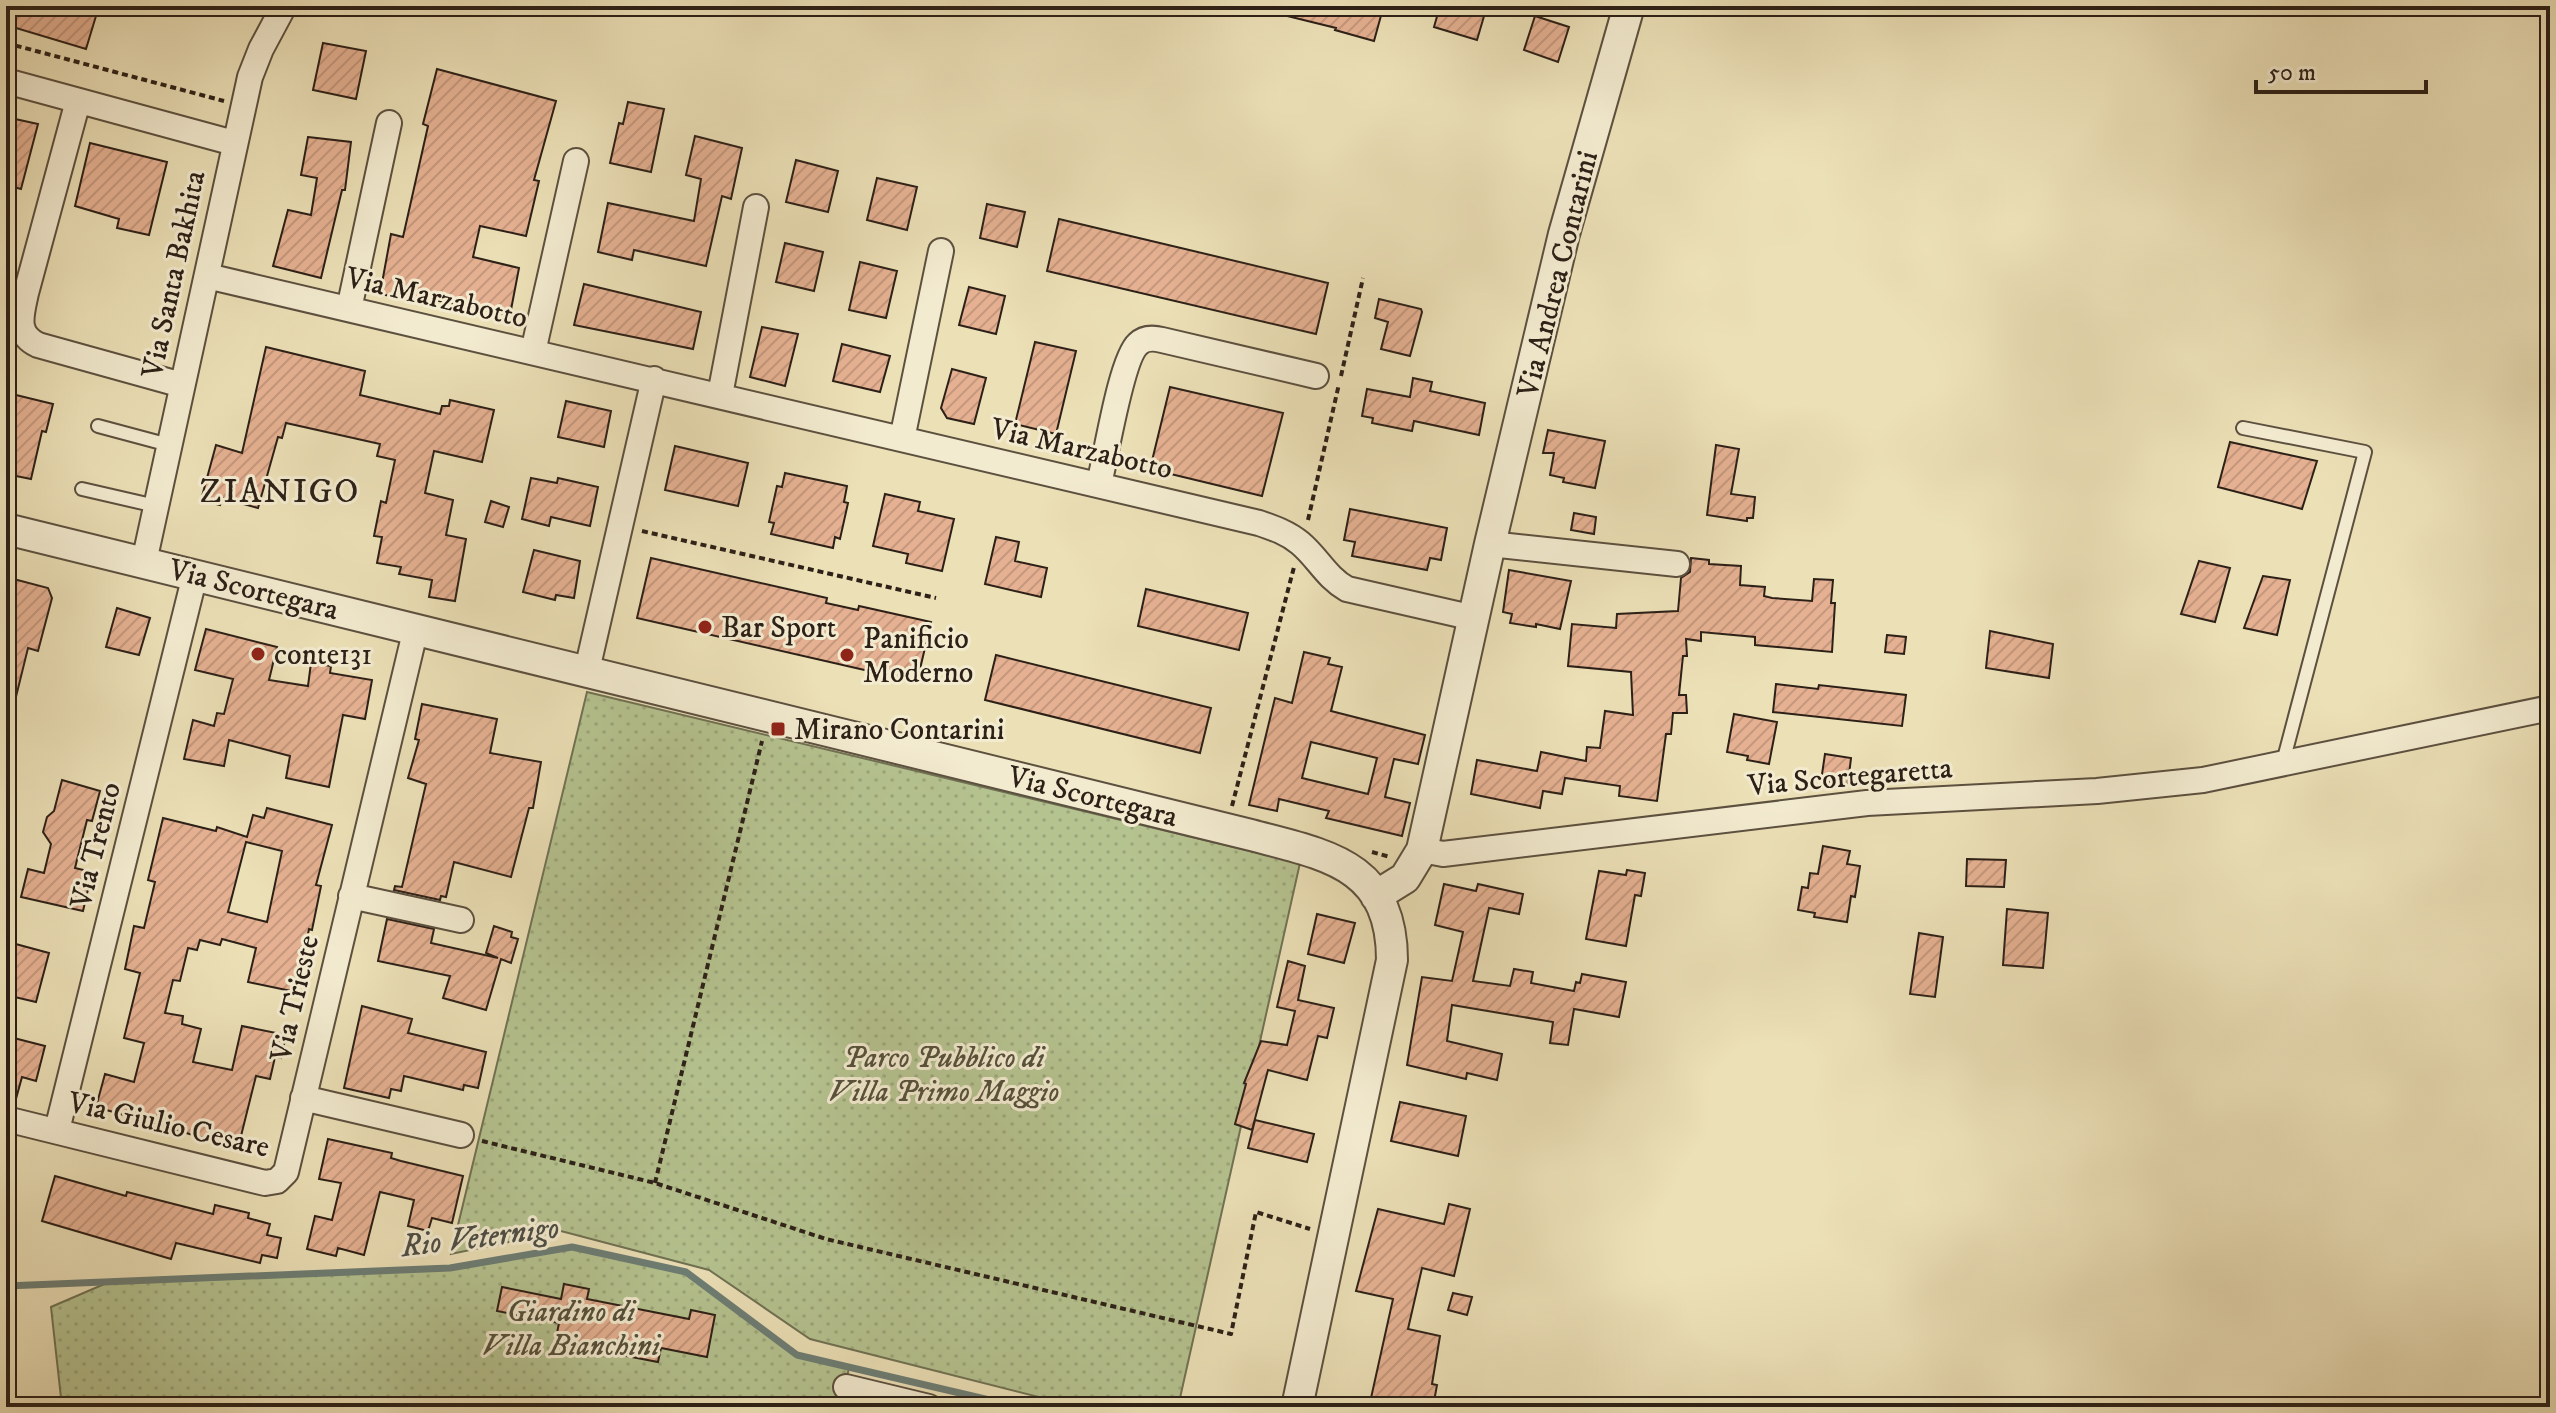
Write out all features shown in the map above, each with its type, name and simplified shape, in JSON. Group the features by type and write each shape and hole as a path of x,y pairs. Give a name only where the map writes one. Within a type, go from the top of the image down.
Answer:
{"street":[{"name":"Via Santa Bakhita","path":"144,562 234,143 255,63 284,6"},
{"name":"Via Andrea Contarini","path":"1376,896 1405,878 1422,850 1490,544 1564,234 1629,6"},
{"path":"6,81 234,143"},
{"path":"78,101 26,293 22,330 30,342 38,345 182,385"},
{"path":"349,309 389,123"},
{"path":"533,352 576,161"},
{"path":"720,395 756,207"},
{"path":"902,439 941,251"},
{"name":"Via Marzabotto","path":"207,276 654,379 1275,528 1301,544 1330,578 1347,589 1474,618"},
{"path":"1099,484 1127,366 1135,346 1143,340 1162,340 1316,376"},
{"path":"587,670 654,379"},
{"name":"Via Scortegara","path":"6,529 587,670 1329,856 1363,880 1376,896 1390,927 1392,960 1297,1407"},
{"path":"1490,544 1677,564"},
{"name":"Via Trento","path":"57,1130 195,575"},
{"name":"Via Trieste","path":"416,628 303,1098 461,1135"},
{"name":"Via Scortegaretta","path":"1422,850 1443,854 1867,803 2141,787 2203,780 2550,708"},
{"path":"351,896 461,920"},
{"name":"Via Giulio Cesare","path":"6,1119 265,1183 277,1181 286,1172 303,1098"},
{"path":"846,1387 929,1407"}],"lane":[{"path":"98,426 169,445"},
{"path":"2243,428 2365,452 2283,762"},
{"path":"82,489 156,506"}],"path":[{"path":"6,43 230,103"},
{"path":"1307,522 1363,278"},
{"path":"620,526 936,598"},
{"path":"1232,808 1296,561"},
{"path":"655,1183 768,716"},
{"path":"461,1135 655,1183 826,1239 1231,1334 1256,1212 1332,1237"}],"green space":[{"name":"Parco Pubblico di Villa Primo Maggio","path":"587,692 1300,863 1178,1407 1078,1407 810,1339 709,1270 561,1231 451,1254"},
{"name":"Giardino di Villa Bianchini","path":"572,1247 686,1272 797,1355 849,1368 840,1407 62,1407 51,1307 109,1282 450,1268"}],"building":[{"path":"6,6 99,6 86,49 6,25"},
{"path":"1276,6 1361,6 1382,12 1374,41 1275,13"},
{"path":"1440,6 1487,6 1477,40 1434,27"},
{"path":"1535,16 1569,27 1558,62 1524,50"},
{"path":"323,43 366,51 356,99 313,90"},
{"path":"437,69 556,101 534,180 539,181 526,236 480,226 473,257 519,268 510,315 434,300 433,304 380,294 391,234 403,237 428,126 423,124"},
{"path":"628,102 664,109 651,172 610,163 619,123 623,124"},
{"path":"6,117 38,124 21,189 6,185"},
{"path":"695,136 742,148 731,199 722,196 706,266 634,250 632,260 598,252 608,203 694,221 701,179 686,175"},
{"path":"308,137 351,142 345,190 342,190 321,278 273,266 288,210 311,215 317,178 301,175"},
{"path":"90,143 167,162 149,235 117,228 119,219 75,206"},
{"path":"796,160 838,171 828,212 786,202"},
{"path":"877,178 917,187 907,230 867,220"},
{"path":"987,204 1025,212 1017,247 980,238"},
{"path":"1059,219 1328,283 1316,334 1047,271"},
{"path":"785,243 823,252 814,291 776,282"},
{"path":"860,262 897,271 886,318 849,310"},
{"path":"584,284 701,312 693,349 574,325"},
{"path":"969,287 1005,296 996,334 959,325"},
{"path":"1379,299 1421,309 1410,356 1381,349 1388,322 1375,318"},
{"path":"762,327 798,334 785,386 750,377"},
{"path":"1035,342 1076,351 1056,434 1015,424"},
{"path":"842,344 890,356 880,392 833,381"},
{"path":"266,347 365,371 360,395 440,414 442,406 449,406 450,400 494,410 482,462 434,451 425,493 453,500 446,535 466,539 455,601 429,597 432,580 399,574 401,567 377,563 382,537 374,536 381,501 386,503 395,460 377,456 380,444 286,423 282,438 278,437 258,508 222,498 220,505 201,500 216,445 242,453"},
{"path":"952,369 986,378 974,424 947,418 941,408"},
{"path":"1413,378 1432,382 1430,391 1485,403 1479,435 1414,421 1412,431 1372,423 1373,418 1362,416 1367,389 1410,397"},
{"path":"1170,387 1283,413 1262,496 1150,469"},
{"path":"16,395 53,404 46,432 42,431 31,479 6,474 6,419 10,420"},
{"path":"566,401 611,411 604,447 558,437"},
{"path":"1548,430 1605,441 1595,488 1563,482 1564,478 1550,475 1554,453 1543,453"},
{"path":"2230,442 2317,461 2302,509 2218,487"},
{"path":"1716,445 1739,449 1731,494 1755,497 1753,518 1747,518 1747,521 1707,515"},
{"path":"675,446 748,463 738,506 665,490"},
{"path":"785,473 847,486 844,502 848,503 840,539 835,537 833,548 771,534 774,523 769,522 777,486 782,487"},
{"path":"531,478 557,483 558,478 598,487 590,526 551,517 549,526 522,519"},
{"path":"885,494 920,502 918,511 954,519 942,571 906,563 908,554 873,546"},
{"path":"491,501 509,507 503,527 485,522"},
{"path":"1350,509 1447,528 1441,560 1430,558 1427,570 1352,556 1355,542 1344,540"},
{"path":"1574,513 1596,517 1594,534 1571,530"},
{"path":"996,537 1019,542 1015,561 1047,568 1041,597 985,584"},
{"path":"534,550 580,561 574,598 556,595 555,600 523,592"},
{"path":"651,558 827,598 826,603 858,610 859,606 931,622 917,682 637,618"},
{"path":"1691,558 1709,560 1709,564 1741,566 1740,585 1765,587 1764,596 1772,598 1812,601 1814,579 1833,580 1832,652 1755,645 1755,637 1701,632 1701,641 1686,639 1687,656 1683,656 1679,695 1686,695 1687,713 1673,713 1671,734 1666,734 1657,801 1619,796 1620,786 1565,778 1562,794 1543,791 1540,808 1471,794 1477,760 1537,771 1541,752 1586,761 1587,747 1600,748 1605,711 1633,715 1631,672 1568,666 1572,624 1616,628 1617,614 1678,611 1681,578 1690,572"},
{"path":"2199,561 2230,568 2215,622 2181,614"},
{"path":"1509,570 1571,581 1560,629 1510,623 1512,614 1503,612"},
{"path":"2263,576 2290,580 2277,635 2244,628"},
{"path":"6,577 48,588 52,598 38,651 28,648 13,709 6,708"},
{"path":"1146,589 1248,613 1239,650 1138,626"},
{"path":"117,608 150,618 139,655 106,647"},
{"path":"206,629 277,647 269,680 308,686 311,663 331,666 330,673 372,680 365,719 343,715 329,787 286,778 290,756 229,740 224,766 184,759 193,720 214,726 217,713 224,714 233,679 195,670"},
{"path":"1990,631 2053,644 2049,678 1986,668"},
{"path":"1887,635 1906,637 1904,654 1885,652"},
{"path":"1304,652 1330,658 1328,664 1342,667 1331,711 1425,735 1418,764 1394,759 1385,797 1410,803 1402,836 1326,818 1329,811 1279,799 1277,811 1249,805 1275,698 1292,703","holes":["1311,742 1377,758 1368,794 1302,778"]},
{"path":"996,655 1211,708 1200,753 985,700"},
{"path":"1776,684 1818,689 1819,685 1906,695 1902,726 1773,712"},
{"path":"422,704 497,719 490,753 541,762 533,808 529,808 511,877 454,862 446,897 441,896 440,900 394,890 395,886 402,887 426,784 408,778 419,740 415,739"},
{"path":"1734,714 1777,722 1769,764 1727,752"},
{"path":"1825,754 1851,758 1848,784 1821,781"},
{"path":"62,780 100,791 92,821 87,820 75,868 92,872 83,911 21,897 28,869 44,873 51,844 43,832 47,817 54,811"},
{"path":"267,808 332,825 316,885 321,886 296,992 248,982 256,948 222,939 220,945 200,940 197,950 188,948 180,981 173,980 165,1013 183,1016 182,1024 201,1029 193,1062 232,1070 242,1026 286,1035 281,1058 275,1057 270,1079 256,1076 238,1148 96,1107 105,1074 134,1082 144,1043 124,1038 140,973 125,969 134,926 144,928 155,882 148,880 163,818 216,831 217,827 247,837 253,815 264,818","holes":["246,842 282,851 267,922 228,912"]},
{"path":"1823,846 1850,851 1847,864 1860,866 1847,922 1814,917 1815,913 1798,910 1802,887 1808,888 1810,873 1818,874"},
{"path":"1967,859 2006,860 2004,887 1966,886"},
{"path":"1627,870 1645,873 1641,896 1635,895 1626,946 1586,939 1599,871 1626,875"},
{"path":"1444,884 1476,891 1478,884 1523,894 1519,914 1489,908 1473,981 1510,986 1514,969 1533,972 1531,983 1574,991 1582,974 1626,982 1619,1017 1574,1009 1568,1045 1550,1043 1553,1022 1452,1005 1447,1041 1502,1054 1497,1080 1467,1073 1466,1079 1407,1065 1422,977 1452,981 1463,932 1435,925"},
{"path":"2007,909 2048,913 2043,968 2003,965"},
{"path":"1317,914 1355,923 1344,963 1308,954"},
{"path":"387,919 434,929 431,943 498,958 486,953 494,926 512,932 511,937 518,939 511,963 501,959 486,1010 443,998 450,976 378,961"},
{"path":"1919,933 1943,937 1935,997 1910,994"},
{"path":"12,943 49,953 36,1002 6,995 6,963"},
{"path":"1288,961 1305,966 1298,1000 1334,1008 1327,1038 1318,1036 1307,1080 1268,1070 1252,1130 1235,1124 1244,1083 1261,1041 1287,1045 1295,1011 1277,1007"},
{"path":"362,1006 412,1019 408,1033 486,1052 478,1088 464,1085 463,1090 404,1076 401,1091 391,1089 389,1098 344,1088"},
{"path":"6,1036 45,1046 36,1081 22,1077 14,1106 6,1104"},
{"path":"1400,1102 1466,1116 1458,1156 1391,1141"},
{"path":"1255,1120 1314,1134 1307,1162 1248,1148"},
{"path":"328,1139 392,1153 391,1158 463,1176 452,1223 432,1218 428,1231 408,1226 414,1200 380,1192 364,1255 338,1248 336,1256 307,1249 315,1216 332,1220 341,1183 319,1179"},
{"path":"55,1176 126,1196 127,1192 213,1214 215,1205 249,1213 248,1218 270,1224 267,1235 281,1238 277,1258 262,1255 260,1263 176,1243 171,1259 42,1221"},
{"path":"1449,1204 1470,1209 1454,1276 1422,1268 1408,1329 1440,1336 1432,1384 1437,1385 1433,1407 1369,1407 1393,1299 1356,1291 1378,1209 1444,1224"},
{"path":"564,1284 589,1289 587,1299 689,1319 691,1310 715,1315 707,1357 661,1348 658,1362 590,1349 591,1345 556,1338 559,1323 497,1311 502,1287 561,1299"},
{"path":"1453,1293 1472,1297 1467,1315 1448,1310"}],"waterway":[{"name":"Rio Veternigo","path":"6,1286 450,1268 572,1247 686,1272 797,1355 1020,1407"}],"place":[{"name":"Bar Sport","path":"705,627"},
{"name":"conte131","path":"258,654"},
{"name":"Panificio Moderno","path":"847,655"},
{"name":"Mirano Contarini","path":"778,729"}],"district":[{"name":"ZIANIGO","path":"280,490"}]}
